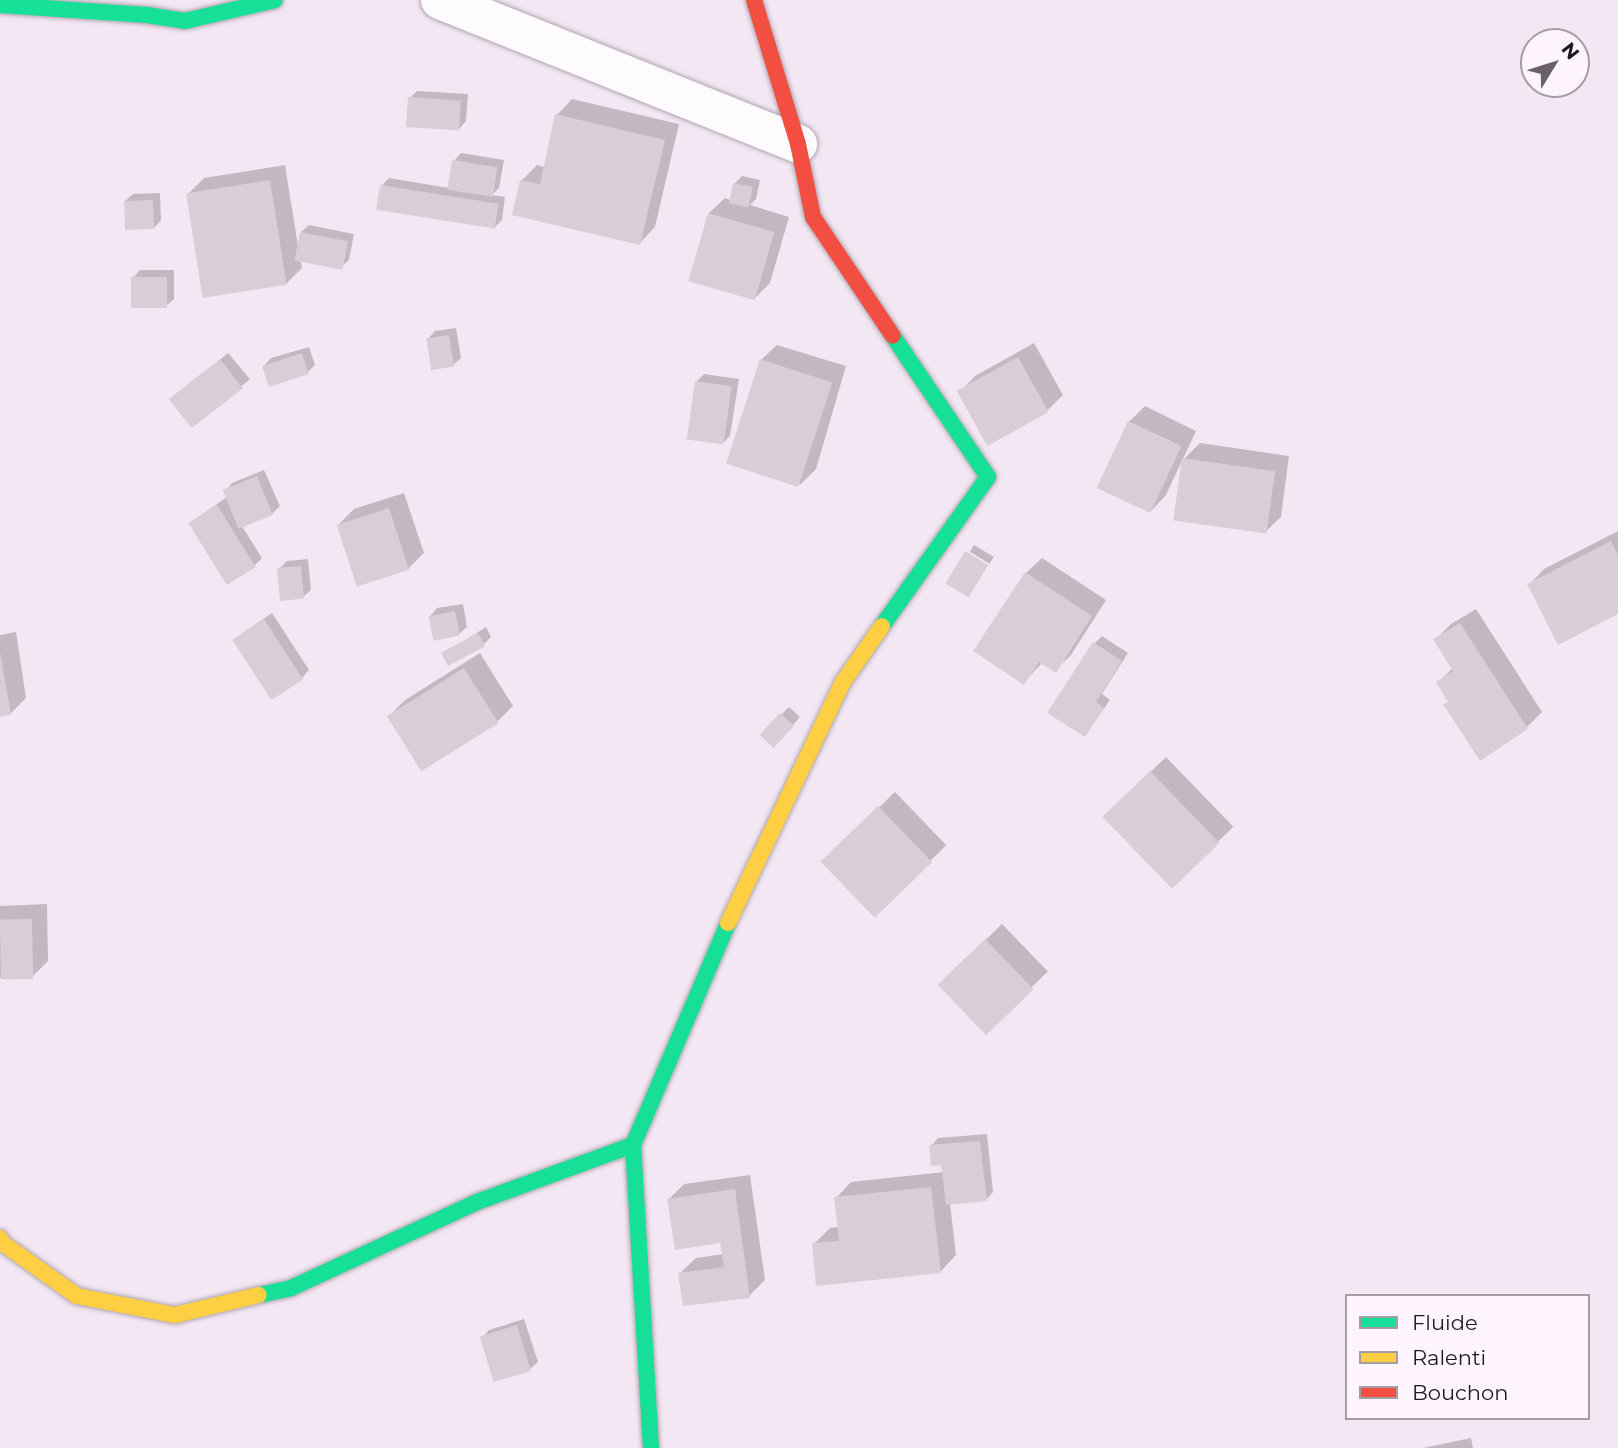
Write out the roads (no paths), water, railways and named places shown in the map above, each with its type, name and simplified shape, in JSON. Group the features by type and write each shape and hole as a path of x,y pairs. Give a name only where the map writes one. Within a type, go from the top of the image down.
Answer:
{"street":[{"path":"0,5 147,15 185,21 275,0"},
{"path":"440,0 798,144"},
{"path":"650,1448 633,1145 719,942 843,682 989,477 813,217 798,144 754,0"},
{"path":"0,1238 1,1242 77,1296 175,1315 292,1288 477,1202 633,1145"}]}
